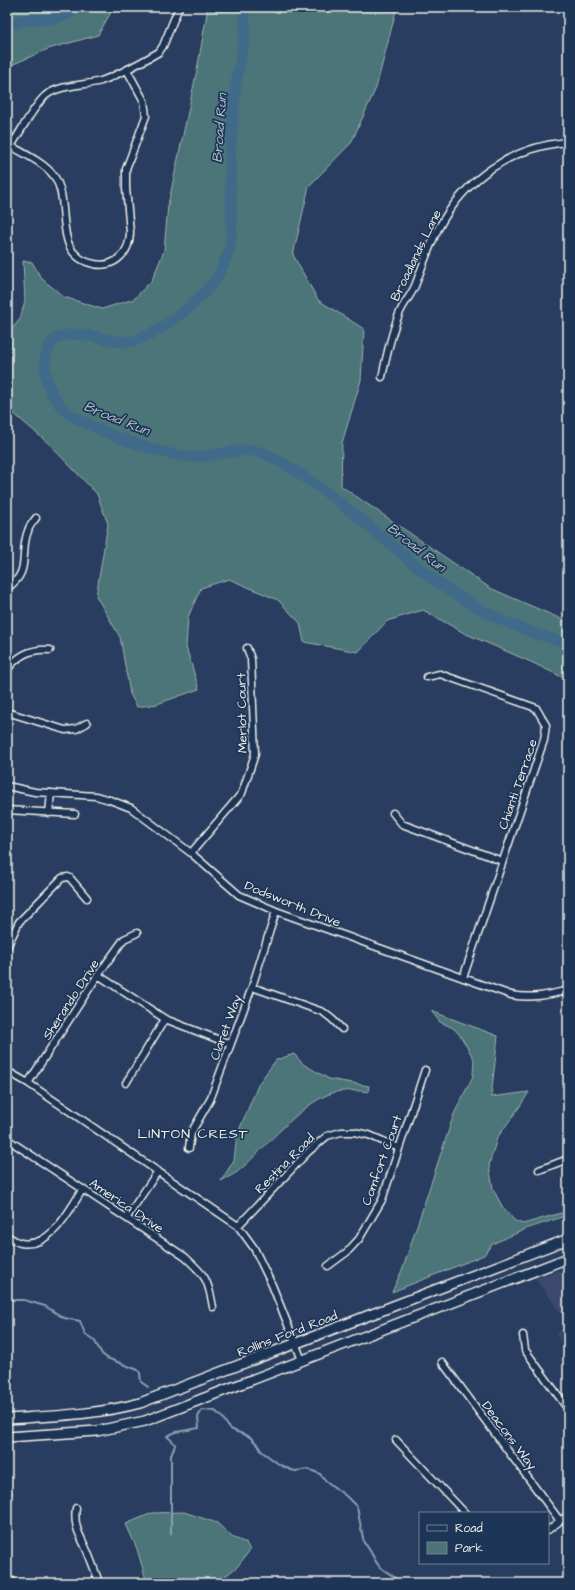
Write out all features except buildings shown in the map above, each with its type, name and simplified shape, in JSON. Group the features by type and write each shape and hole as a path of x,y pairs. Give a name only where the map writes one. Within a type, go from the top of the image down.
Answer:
{"main road":[{"name":"Rollins Ford Road","path":"7,1419 86,1414 120,1409 159,1396 568,1239"},
{"path":"7,1437 109,1430 133,1424 166,1413 568,1258"}],"street":[{"path":"7,152 40,102 49,94 60,88 101,81 127,70 159,52 163,46 178,7"},
{"path":"11,146 46,168 54,176 60,190 66,239 73,252 83,260 97,265 109,264 115,261 124,253 130,239 126,169 146,116 144,101 127,70"},
{"name":"Broadlands Lane","path":"382,377 389,343 397,319 413,290 437,231 455,201 484,173 508,158 535,148 568,142"},
{"path":"7,588 17,580 21,573 27,531 36,518"},
{"name":"Merlot Court","path":"191,853 242,793 255,754 251,659 248,648"},
{"path":"7,670 13,662 25,653 41,649 50,650"},
{"name":"Chianti Terrace","path":"426,676 440,674 536,708 546,725 544,740 463,978"},
{"path":"7,712 65,730 76,729 87,723"},
{"name":"Dodsworth Drive","path":"7,786 35,792 96,796 131,808 191,853 238,895 276,911 511,996 523,998 549,995 568,990"},
{"path":"49,813 51,793"},
{"path":"7,810 75,814"},
{"path":"393,813 402,824 502,861"},
{"path":"7,947 19,922 62,878 70,878 87,898"},
{"name":"Claret Way","path":"189,1148 191,1133 210,1100 252,987 276,911"},
{"name":"Sherando Drive","path":"28,1083 98,975 124,939 137,933"},
{"path":"98,975 165,1019 230,1044"},
{"path":"252,987 323,1012 342,1029"},
{"path":"126,1082 165,1019"},
{"name":"Comfort Court","path":"328,1266 347,1252 359,1239 382,1200 398,1148 426,1070"},
{"path":"7,1071 28,1083 238,1226 254,1248 272,1285 302,1360"},
{"name":"Restina Road","path":"238,1226 308,1152 327,1136 341,1132 354,1132 369,1135 398,1148"},
{"name":"America Drive","path":"7,1139 185,1257 202,1273 210,1286 213,1307"},
{"path":"539,1170 568,1159"},
{"path":"126,1218 158,1171"},
{"path":"7,1236 21,1243 38,1243 53,1233 83,1189"},
{"path":"523,1334 525,1350 568,1409"},
{"name":"Deacons Way","path":"442,1362 560,1521"},
{"path":"396,1440 464,1512"},
{"path":"76,1508 75,1522 77,1530 88,1553 99,1583"},
{"path":"549,1529 568,1515"},
{"path":"7,1577 14,1583"}],"shaded area":[{"path":"568,1268 568,1323 535,1278"},
{"path":"568,1325 568,1351 556,1334"}],"green space":[{"path":"7,7 114,7 98,35 48,49 7,67"},
{"path":"208,7 397,7 376,88 351,143 309,186 293,255 318,300 364,329 361,380 342,443 341,486 490,588 568,622 568,680 464,633 423,610 387,621 358,652 304,642 300,623 278,600 229,579 201,588 188,617 186,647 199,689 157,704 137,707 130,694 120,637 96,596 108,524 97,494 48,443 12,412 7,371 7,335 20,319 25,301 23,261 32,262 41,278 64,297 102,309 134,299 152,280 164,251 168,205 197,70"},
{"path":"431,1011 498,1036 491,1097 529,1092 497,1138 489,1165 493,1189 502,1206 515,1221 523,1224 568,1211 568,1215 526,1229 492,1244 484,1255 392,1292 403,1268 454,1114 473,1076 474,1059 460,1035 453,1028 440,1022"},
{"path":"294,1054 303,1064 329,1079 369,1086 368,1092 340,1091 320,1098 284,1126 240,1170 221,1181 234,1160 237,1135 259,1083 276,1060"},
{"path":"184,1512 217,1523 232,1537 246,1543 250,1550 237,1567 223,1578 220,1583 147,1583 137,1549 126,1524 152,1513"}],"waterway":[{"name":"Broad Run","path":"7,26 16,22 59,17 71,12 76,7"},
{"name":"Broad Run","path":"243,7 245,26 235,90 231,146 231,240 222,268 208,289 179,316 158,330 135,341 115,341 73,334 62,336 53,341 46,354 45,371 54,396 65,410 80,420 121,438 153,449 183,456 196,457 242,451 260,452 268,455 285,464 318,486 420,569 456,595 474,606 511,624 530,632 568,643"},
{"path":"7,1300 24,1300 45,1306 64,1318 80,1321 85,1334 94,1340 102,1354 107,1358 138,1370 140,1373 141,1382 148,1387"},
{"path":"171,1534 171,1455 175,1444 167,1436 176,1432 199,1428 198,1417 202,1410 215,1411 222,1417 230,1429 250,1437 260,1447 261,1451 280,1465 291,1470 296,1471 308,1469 320,1474 326,1481 346,1496 357,1507 364,1543 380,1567 392,1575 399,1583"}],"district":[{"name":"LINTON CREST","path":"193,1133"}]}
